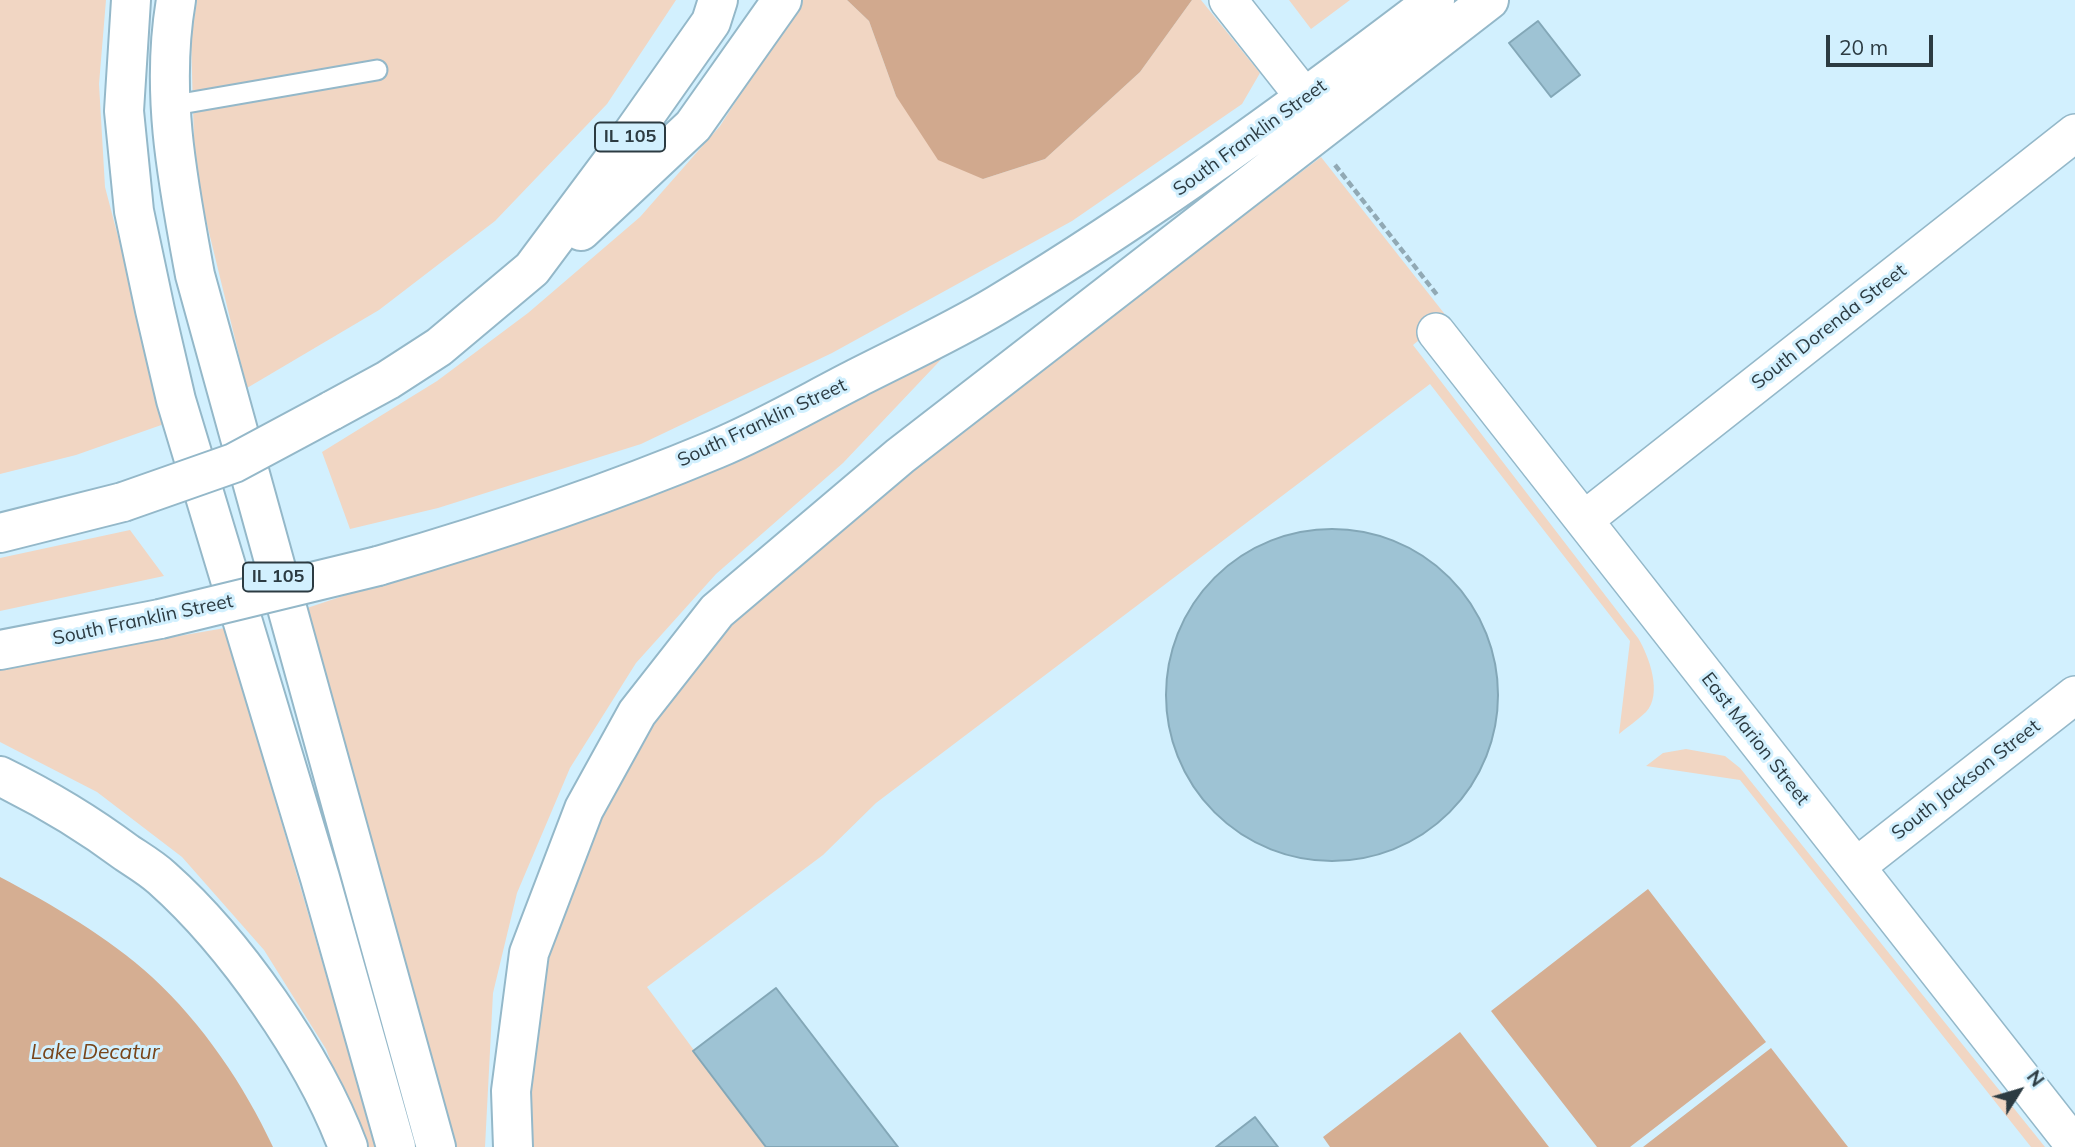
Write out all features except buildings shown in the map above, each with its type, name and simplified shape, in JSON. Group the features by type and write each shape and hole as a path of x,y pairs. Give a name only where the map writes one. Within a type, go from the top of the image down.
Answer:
{"main road":[{"path":"131,0 124,111 134,211 155,310 176,400 320,878 396,1147"},
{"name":"IL 105","path":"176,0 172,28 169,106 176,175 195,275 436,1147"},
{"name":"IL 105","path":"0,533 123,502 234,463 388,380 439,347 532,269 711,22 718,0"},
{"path":"532,269 592,222 693,126 782,0"},
{"name":"South Franklin Street","path":"0,650 160,619 378,566 602,493 718,448 994,307 1152,208 1306,99 1435,0"},
{"path":"513,1147 511,1091 529,953 533,941 584,809 604,773 638,713 717,611 900,456 1489,0"},
{"path":"0,776 47,800 150,869 216,932 299,1047 348,1147"}],"street":[{"path":"1228,0 1306,99"},
{"name":"South Dorenda Street","path":"1584,520 2075,133"},
{"name":"East Marion Street","path":"1440,317 1584,520 2075,1146"},
{"name":"South Jackson Street","path":"1857,866 2075,695"}],"lane":[{"path":"169,106 377,70"}],"path":[{"path":"1330,159 1440,317"}],"shaded area":[{"path":"0,0 106,0 99,84 105,187 167,423 76,455 0,474"},
{"path":"197,0 676,0 607,104 495,221 379,310 247,388 195,175 191,40"},
{"path":"801,0 847,0 869,21 896,96 983,179 1045,159 1140,72 1192,0 1201,0 1260,73 1242,104 1072,221 832,353 641,444 438,508 350,529 322,452 437,381 528,313 640,217 720,126"},
{"path":"847,0 1192,0 1140,72 1045,159 983,179 938,160 896,96 869,21"},
{"path":"1289,0 1350,0 1311,29"},
{"path":"1321,157 1447,317 1413,345 1638,638 1650,665 1654,685 1651,704 1646,712 1619,734 1630,641 1430,384 876,803 823,855 647,987 766,1147 531,1147 531,1066 538,1009 549,952 585,840 660,710 719,635 892,482"},
{"path":"951,349 843,463 716,574 636,663 570,768 517,893 493,993 485,1147 450,1147 304,609 604,509"},
{"path":"130,530 164,576 0,611 0,558"},
{"path":"225,628 376,1147 364,1147 326,1049 264,950 182,857 97,792 0,742 0,663 46,659"},
{"path":"1686,749 1725,756 1740,768 2045,1147 2031,1147 1740,780 1646,766 1663,753"}],"water":[{"name":"Lake Decatur","path":"0,877 99,935 135,962 171,995 221,1056 273,1147 0,1147"},
{"path":"1648,889 1766,1042 1630,1147 1597,1147 1491,1011"},
{"path":"1460,1032 1549,1147 1330,1147 1323,1137"},
{"path":"1771,1048 1848,1147 1643,1147"}]}
